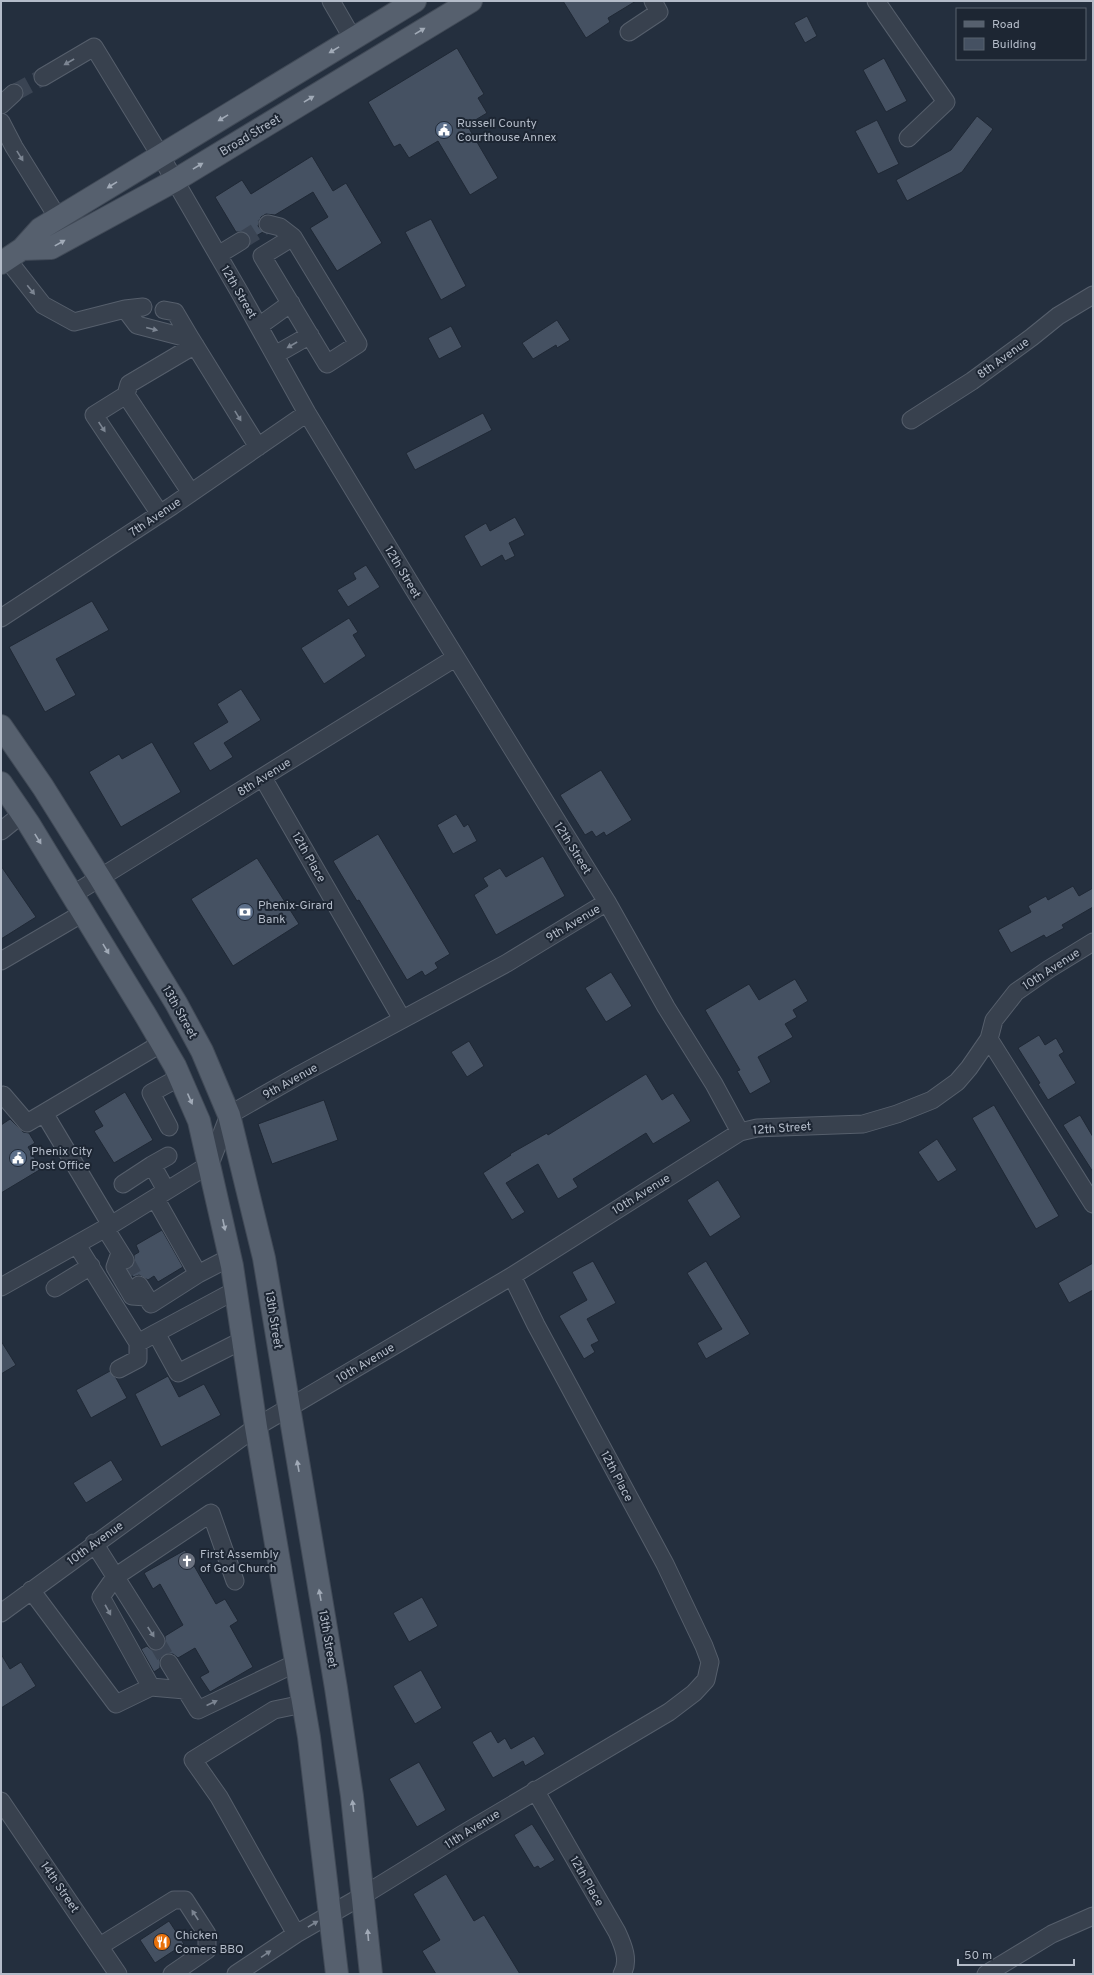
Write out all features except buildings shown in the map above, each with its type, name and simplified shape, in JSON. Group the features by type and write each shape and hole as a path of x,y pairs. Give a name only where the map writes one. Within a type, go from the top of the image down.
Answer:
{"main road":[{"path":"10,257 40,230 58,218 415,1"},
{"name":"Broad Street","path":"10,257 51,248 174,181 470,1"},
{"name":"13th Street","path":"1,726 43,787 184,1016 202,1050 229,1116 264,1258 337,1696 352,1796 364,1895 371,1974"},
{"path":"1,783 78,904 162,1043 180,1077 199,1121 231,1257 256,1427 303,1704 338,1974"}],"street":[{"path":"331,1 353,39"},
{"path":"629,32 659,12 653,1"},
{"path":"876,1 946,102 908,138"},
{"name":"12th Street","path":"43,76 94,47 160,155 259,326 307,413 455,658 607,902 666,1007 714,1084 740,1132 764,1128 864,1124 898,1114 932,1100 957,1082 969,1068 989,1039"},
{"path":"1,105 14,93"},
{"path":"1,122 14,147 58,218"},
{"path":"268,224 280,227 293,237 358,344 327,364 262,256 293,237"},
{"path":"218,255 241,240"},
{"path":"10,257 43,305 74,322 125,309 143,307"},
{"name":"8th Avenue","path":"911,420 972,381 1058,316 1093,295"},
{"path":"259,326 291,303"},
{"path":"125,309 137,326 193,342"},
{"path":"164,310 175,312 258,447"},
{"path":"275,355 310,335"},
{"path":"160,514 94,415 126,395 130,384 193,342"},
{"path":"126,395 191,493"},
{"name":"7th Avenue","path":"1,618 160,514 307,413"},
{"name":"8th Avenue","path":"1,961 78,904 100,878 455,658"},
{"name":"12th Place","path":"263,778 402,1019"},
{"path":"1,831 22,814"},
{"name":"9th Avenue","path":"229,1116 402,1019 507,963 607,902"},
{"name":"10th Avenue","path":"989,1039 994,1020 1016,992 1093,942"},
{"path":"989,1039 1047,1128 1093,1204"},
{"path":"3,1095 27,1123 162,1043"},
{"path":"169,1127 151,1093 180,1077"},
{"path":"44,1113 108,1227 122,1256 116,1267 132,1296 143,1291 151,1304 198,1274 231,1257"},
{"path":"1,1287 108,1227 210,1164 229,1116"},
{"name":"10th Avenue","path":"1,1613 94,1543 256,1427 512,1276 740,1132"},
{"path":"123,1184 168,1156"},
{"path":"152,1165 160,1194 198,1274"},
{"path":"77,1245 138,1344 138,1359 119,1369"},
{"path":"55,1288 90,1266"},
{"name":"12th Place","path":"512,1276 536,1325 665,1564 704,1646 710,1662 706,1680"},
{"path":"138,1344 236,1290"},
{"path":"156,1333 178,1373 243,1340"},
{"path":"152,1687 101,1597 115,1577 212,1513 235,1582"},
{"path":"94,1543 156,1641"},
{"path":"31,1590 116,1704 152,1687 185,1690"},
{"path":"169,1663 198,1710 296,1663"},
{"name":"11th Avenue","path":"236,1974 296,1934 364,1895 535,1790 669,1712 694,1693 706,1680"},
{"path":"296,1934 219,1797 193,1760 274,1710 303,1704"},
{"name":"12th Place","path":"535,1790 617,1932 625,1950 625,1969 622,1974"},
{"name":"14th Street","path":"2,1806 118,1974"},
{"path":"100,1946 174,1900 185,1900 207,1934 207,1950 172,1974"},
{"path":"986,1974 1052,1934 1093,1916"}],"tunnel":[{"path":"14,93 43,77"},
{"path":"241,241 268,224"},
{"path":"125,1260 139,1285"},
{"path":"156,1641 169,1663"}],"place":[{"name":"Russell County Courthouse Annex","path":"444,130"},
{"name":"Phenix-Girard Bank","path":"245,912"},
{"name":"Phenix City Post Office","path":"18,1158"},
{"name":"First Assembly of God Church","path":"187,1561"},
{"name":"Chicken Comers BBQ","path":"162,1942"}]}
